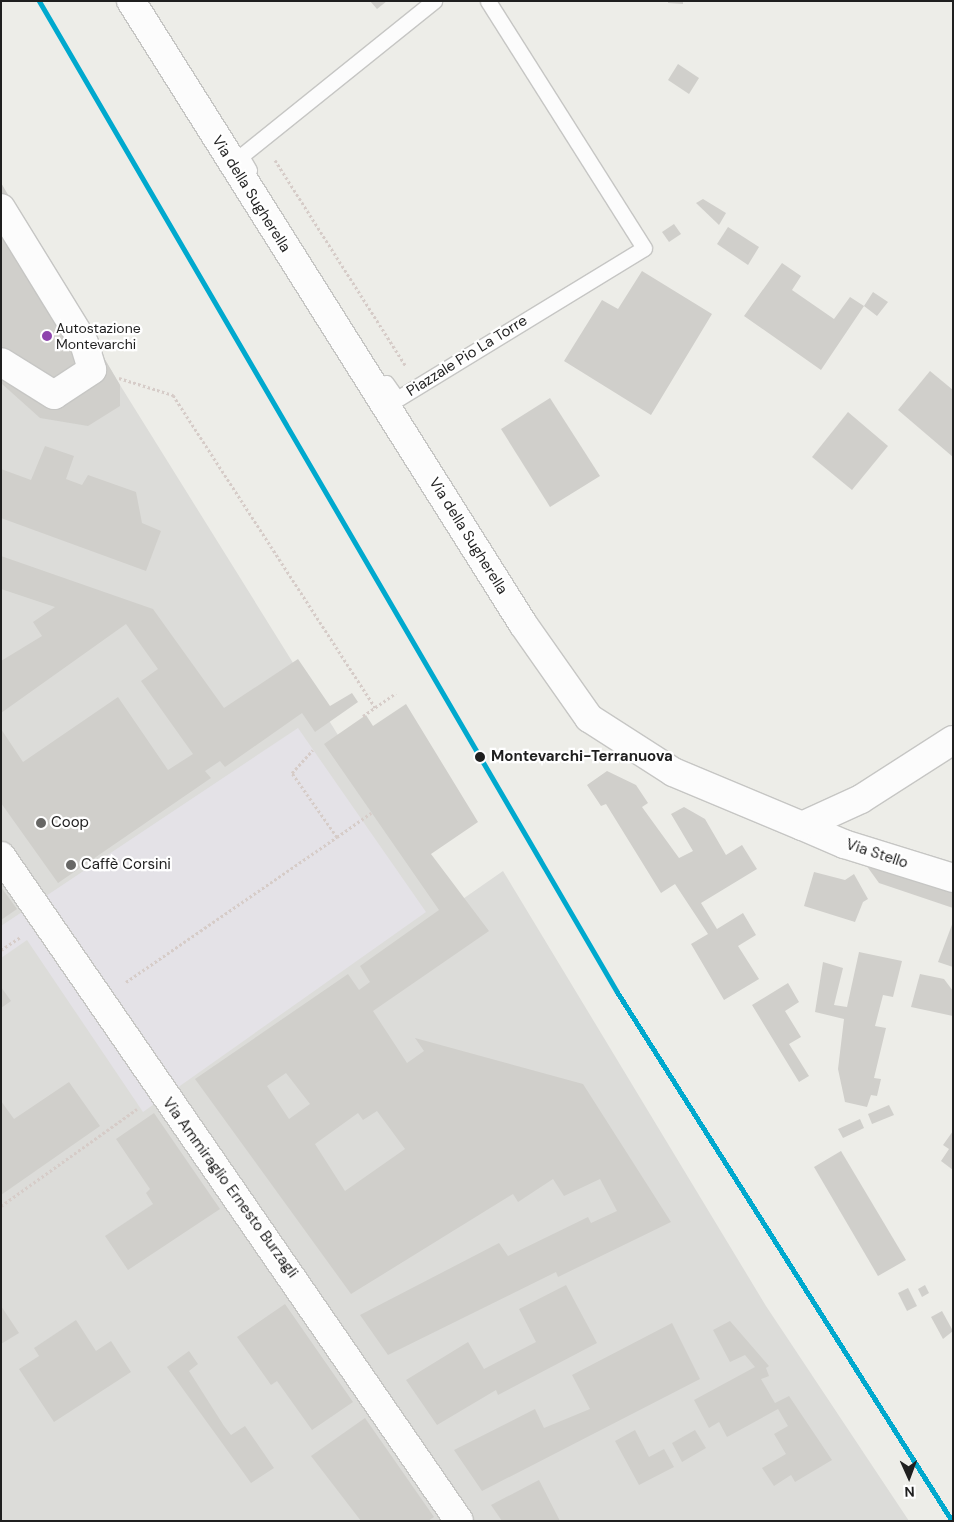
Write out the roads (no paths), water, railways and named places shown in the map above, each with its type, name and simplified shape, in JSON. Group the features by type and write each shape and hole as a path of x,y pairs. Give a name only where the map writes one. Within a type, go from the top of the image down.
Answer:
{"street":[{"name":"Via della Sugherella","path":"131,1 523,624 589,718 673,772 802,826"},
{"path":"1,208 84,343 92,370 54,395 1,362"},
{"path":"802,826 861,799 953,740"},
{"name":"Via Stello","path":"802,826 844,844 953,878"},
{"name":"Via Ammiraglio Ernesto Burzagli","path":"1,856 98,1001 316,1308 459,1521"}],"lane":[{"name":"Piazzale Pio La Torre","path":"434,1 241,156 397,399 644,248 488,1"}],"place":[{"name":"Autostazione Montevarchi","path":"47,336"},
{"name":"Montevarchi-Terranuova","path":"480,757"},
{"name":"Coop","path":"41,823"},
{"name":"Caffè Corsini","path":"71,865"}]}
